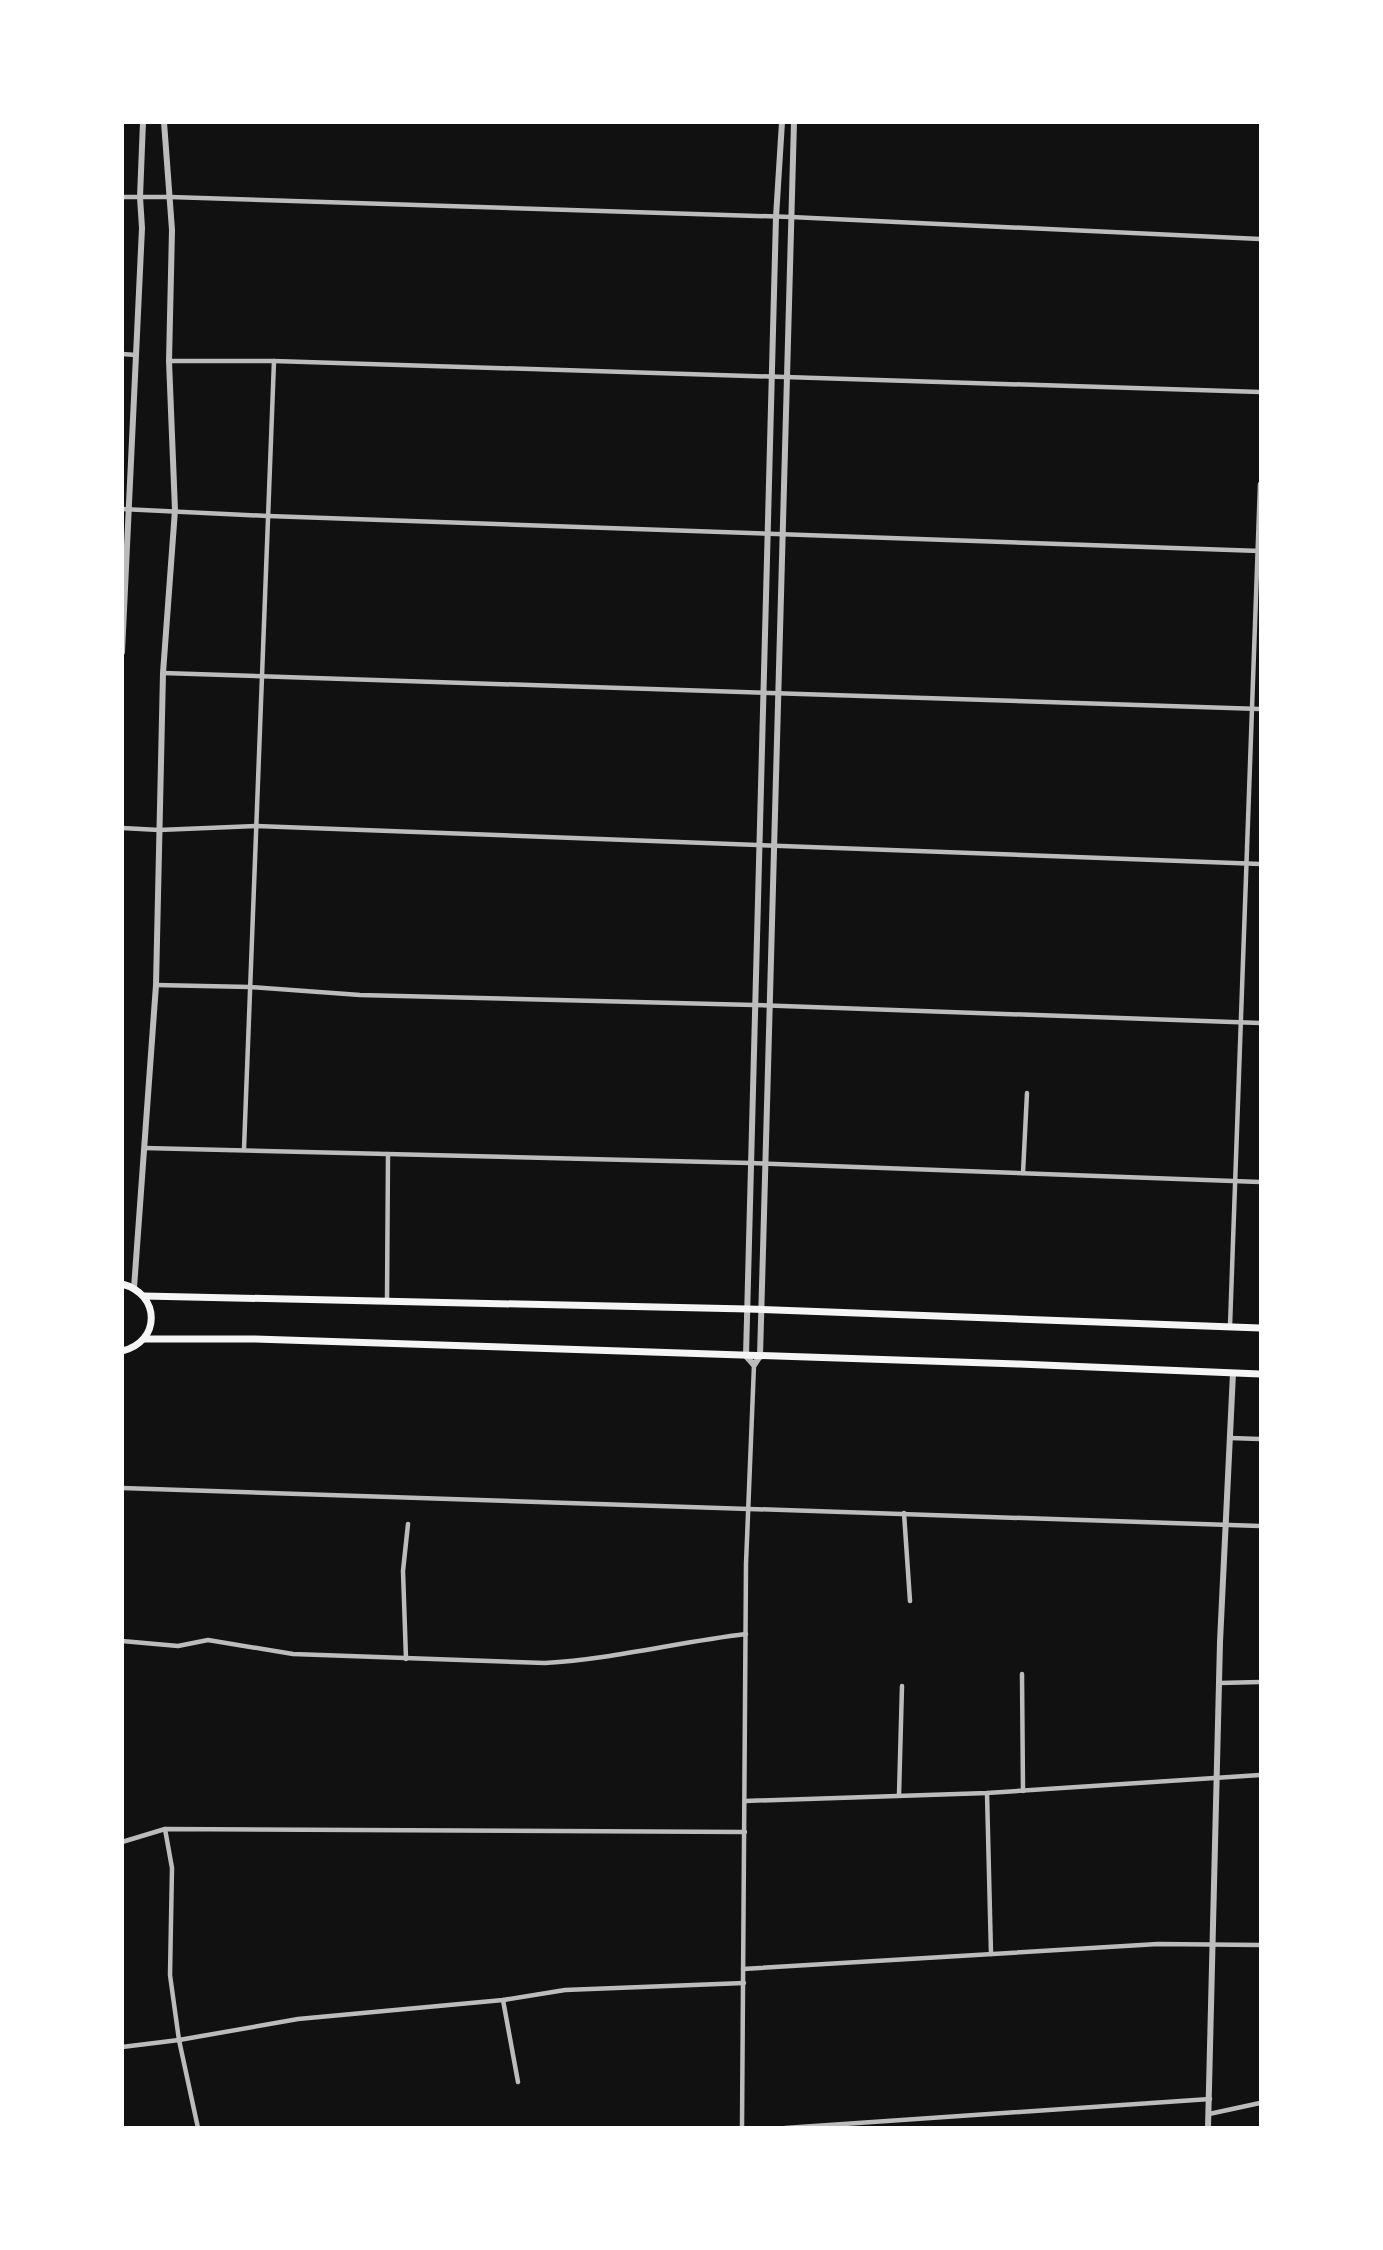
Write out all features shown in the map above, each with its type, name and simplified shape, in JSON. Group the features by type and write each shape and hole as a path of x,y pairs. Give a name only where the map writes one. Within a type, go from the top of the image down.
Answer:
{"main road":[{"path":"122,1284 134,1288 144,1296 152,1317 150,1329 144,1339 136,1346 122,1351"},
{"path":"144,1296 748,1309 1261,1328"},
{"path":"144,1339 255,1339 1261,1374"}],"street":[{"path":"122,652 125,509 142,228 140,197 143,122"},
{"path":"134,1288 156,985 163,673 175,510 169,360 170,197 164,122"},
{"path":"754,1365 746,1356 750,1163 776,217 782,122"},
{"path":"742,2127 749,1507 754,1365 760,1356 794,122"},
{"path":"122,197 776,217 1261,239"},
{"path":"122,354 136,355"},
{"path":"169,360 1261,392"},
{"path":"244,1149 274,361"},
{"path":"1230,1326 1261,484"},
{"path":"125,509 1259,551"},
{"path":"163,673 1261,709"},
{"path":"122,828 159,830 256,826 1261,864"},
{"path":"156,985 250,987 360,995 754,1005 1261,1023"},
{"path":"1023,1173 1027,1093"},
{"path":"144,1148 750,1163 1261,1182"},
{"path":"387,1301 388,1154"},
{"path":"1208,2127 1219,1684 1233,1373"},
{"path":"1230,1438 1261,1439"},
{"path":"122,1488 1261,1526"},
{"path":"904,1513 910,1601"},
{"path":"406,1660 403,1572 408,1524"},
{"path":"122,1641 178,1646 208,1640 293,1654 545,1663 586,1661 701,1639 746,1634"},
{"path":"1022,1674 1023,1791"},
{"path":"1219,1684 1261,1682"},
{"path":"899,1795 902,1686"},
{"path":"745,1801 987,1793 1261,1775"},
{"path":"987,1793 991,1869 991,1954"},
{"path":"122,1842 165,1829 745,1832"},
{"path":"165,1829 173,1868 170,1975 179,2040 198,2127"},
{"path":"743,1969 1158,1944 1261,1945"},
{"path":"122,2047 298,2019 503,2000 565,1990 744,1983"},
{"path":"503,2000 518,2082"},
{"path":"785,2127 1210,2099"},
{"path":"1209,2114 1261,2104"}]}
